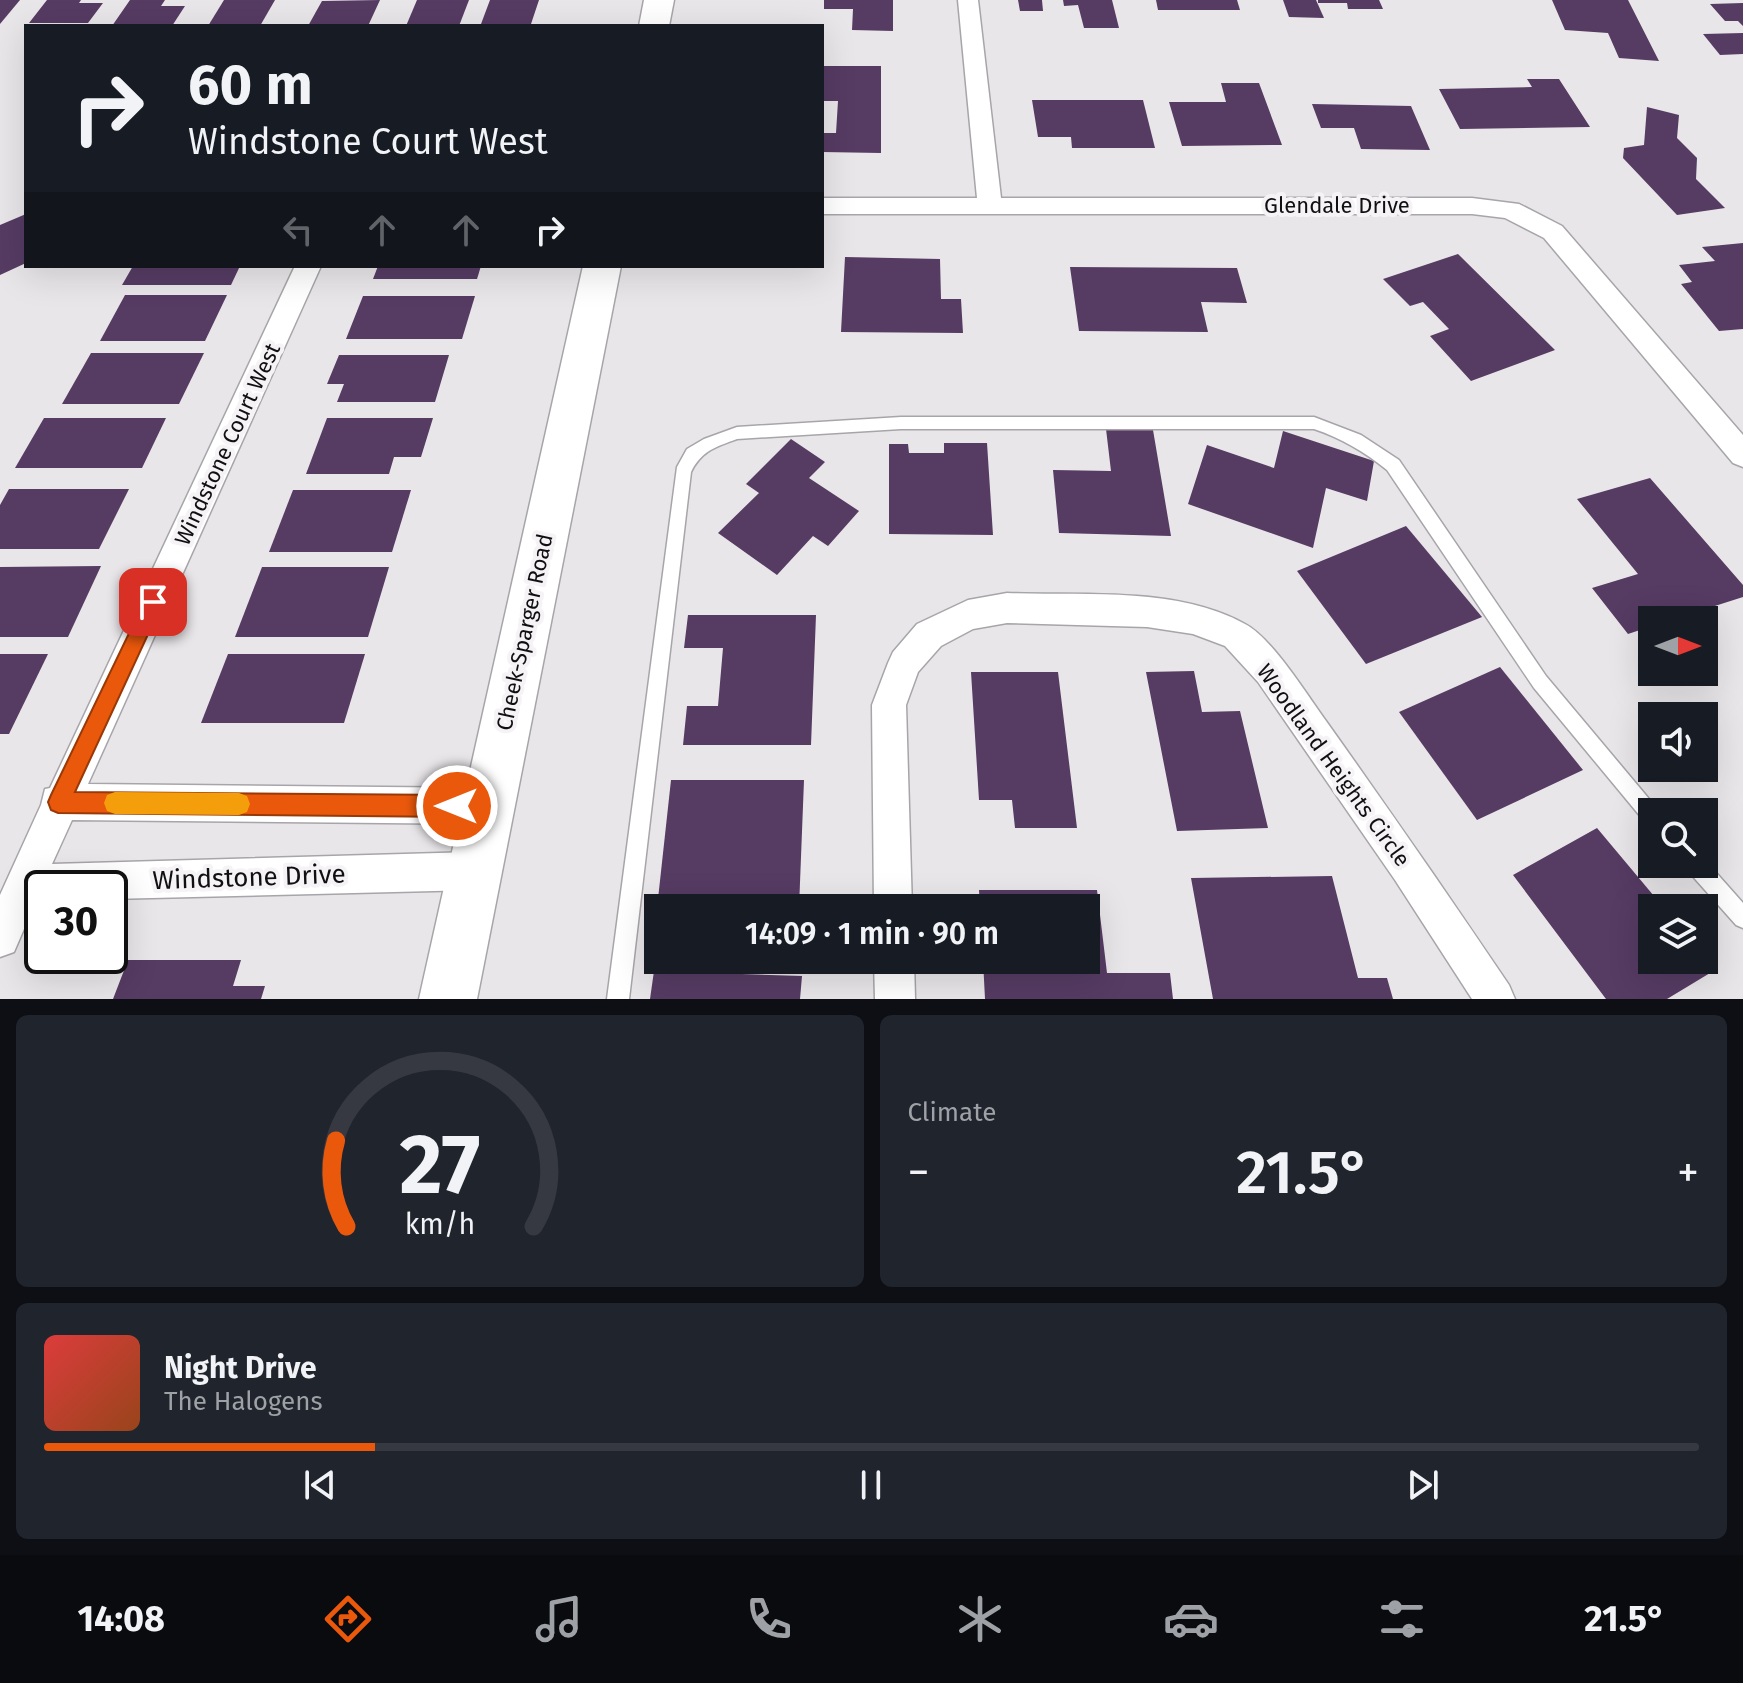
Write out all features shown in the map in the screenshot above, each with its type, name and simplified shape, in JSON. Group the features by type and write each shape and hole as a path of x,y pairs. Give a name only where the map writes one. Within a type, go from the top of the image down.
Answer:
{"main road":[{"path":"654,24 659,0"},
{"name":"Cheek-Sparger Road","path":"448,999 602,268"}],"street":[{"path":"968,0 990,204"},
{"name":"Glendale Drive","path":"824,206 1456,206 1510,210 1553,232 1743,455"},
{"name":"Windstone Court West","path":"29,870 58,802 235,430 307,268"},
{"name":"Woodland Heights Circle","path":"893,894 889,705 905,663 929,635 968,615 1007,608 1147,612 1193,619 1236,635 1270,671 1408,867 1495,999"},
{"path":"58,802 487,806"},
{"name":"Windstone Drive","path":"128,880 474,871"},
{"name":"Windstone Court West","path":"0,938 24,883"},
{"path":"894,974 895,999"}],"lane":[{"path":"618,999 683,472 692,454 709,443 737,433 901,423 1314,423 1344,432 1369,445 1393,465 1540,682 1638,798"},
{"path":"1707,878 1743,918"}],"building":[{"path":"0,0 20,0 0,24"},
{"path":"47,0 103,3 88,23 29,23"},
{"path":"130,0 165,0 161,6 185,6 173,24 113,24"},
{"path":"224,0 275,0 261,24 209,24"},
{"path":"380,0 369,24 309,24 322,1"},
{"path":"417,0 469,0 460,24 407,24"},
{"path":"490,0 539,0 531,24 481,24"},
{"path":"824,0 893,0 893,31 852,30 853,9 824,9"},
{"path":"1018,0 1042,0 1043,11 1020,11"},
{"path":"1063,0 1112,0 1119,28 1084,28 1078,5 1064,6"},
{"path":"1156,0 1237,0 1240,10 1158,10"},
{"path":"1283,0 1316,0 1324,18 1289,17"},
{"path":"1318,0 1379,0 1383,9 1348,9 1347,3 1318,3"},
{"path":"1552,0 1628,0 1659,61 1619,58 1608,33 1565,30"},
{"path":"1743,3 1743,26 1738,21 1725,21 1710,4"},
{"path":"1743,33 1743,54 1720,55 1703,34"},
{"path":"824,66 881,66 881,153 824,152 824,133 836,133 838,101 824,101"},
{"path":"1527,79 1559,79 1590,127 1460,129 1439,89 1532,87"},
{"path":"1221,83 1259,83 1282,145 1182,146 1169,102 1226,102"},
{"path":"1032,100 1143,100 1155,148 1072,148 1071,137 1038,137"},
{"path":"1312,104 1411,106 1430,150 1361,149 1354,128 1321,128"},
{"path":"1647,107 1679,115 1677,138 1697,158 1696,179 1725,208 1677,215 1623,158 1624,148 1644,145"},
{"path":"24,215 24,264 0,275 0,225"},
{"path":"1743,243 1743,329 1719,331 1681,284 1692,282 1679,265 1715,261 1702,247"},
{"path":"1458,254 1555,350 1471,381 1430,336 1449,329 1423,302 1410,306 1383,279"},
{"path":"845,257 940,259 941,299 961,299 963,333 841,332"},
{"path":"1070,267 1237,268 1247,303 1201,302 1208,332 1079,331"},
{"path":"132,268 239,268 231,285 122,285"},
{"path":"377,268 480,268 477,279 373,279"},
{"path":"125,295 227,295 205,341 100,341"},
{"path":"363,296 475,296 462,339 346,339"},
{"path":"91,353 204,353 179,404 62,404"},
{"path":"339,355 449,355 435,402 337,402 344,384 327,384"},
{"path":"44,418 166,418 142,468 15,468"},
{"path":"327,418 433,418 421,457 394,457 389,474 306,474"},
{"path":"1106,429 1153,430 1171,536 1059,533 1053,470 1111,471"},
{"path":"1283,431 1374,461 1367,501 1326,488 1313,548 1188,504 1207,445 1274,468"},
{"path":"791,439 825,462 809,478 859,511 828,546 813,536 777,575 718,533 759,493 746,484"},
{"path":"944,443 987,443 993,535 889,534 889,444 908,444 909,453 944,453"},
{"path":"1650,478 1743,585 1743,597 1715,606 1638,606 1638,631 1628,634 1592,588 1638,574 1577,499"},
{"path":"9,489 129,489 99,549 0,549 0,505"},
{"path":"293,490 411,490 392,552 269,552"},
{"path":"1406,526 1482,617 1366,664 1297,571"},
{"path":"101,566 68,637 0,637 0,567"},
{"path":"262,567 389,567 368,637 235,637"},
{"path":"688,615 816,615 811,745 683,745 687,706 718,706 723,648 684,648"},
{"path":"0,654 48,654 9,734 0,734"},
{"path":"228,654 365,654 344,723 201,723"},
{"path":"1500,667 1583,770 1477,820 1399,712"},
{"path":"1194,671 1202,712 1240,711 1268,828 1177,831 1146,672"},
{"path":"971,672 1058,672 1077,828 1015,828 1012,800 979,800"},
{"path":"671,780 804,780 800,894 659,894"},
{"path":"1597,828 1652,894 1638,894 1638,974 1708,974 1667,999 1606,999 1513,875"},
{"path":"1332,876 1358,978 1387,978 1393,999 1213,999 1191,878"},
{"path":"979,890 1097,890 1097,894 979,894"},
{"path":"1100,915 1107,973 1170,973 1173,999 985,999 984,974 1100,974"},
{"path":"128,960 241,960 233,986 265,986 261,999 113,999 123,974 128,974"},
{"path":"654,974 802,976 800,999 650,999"}],"slow traffic":[{"path":"115,803 239,804"}],"route":[{"path":"153,602 58,802 457,806"}]}
